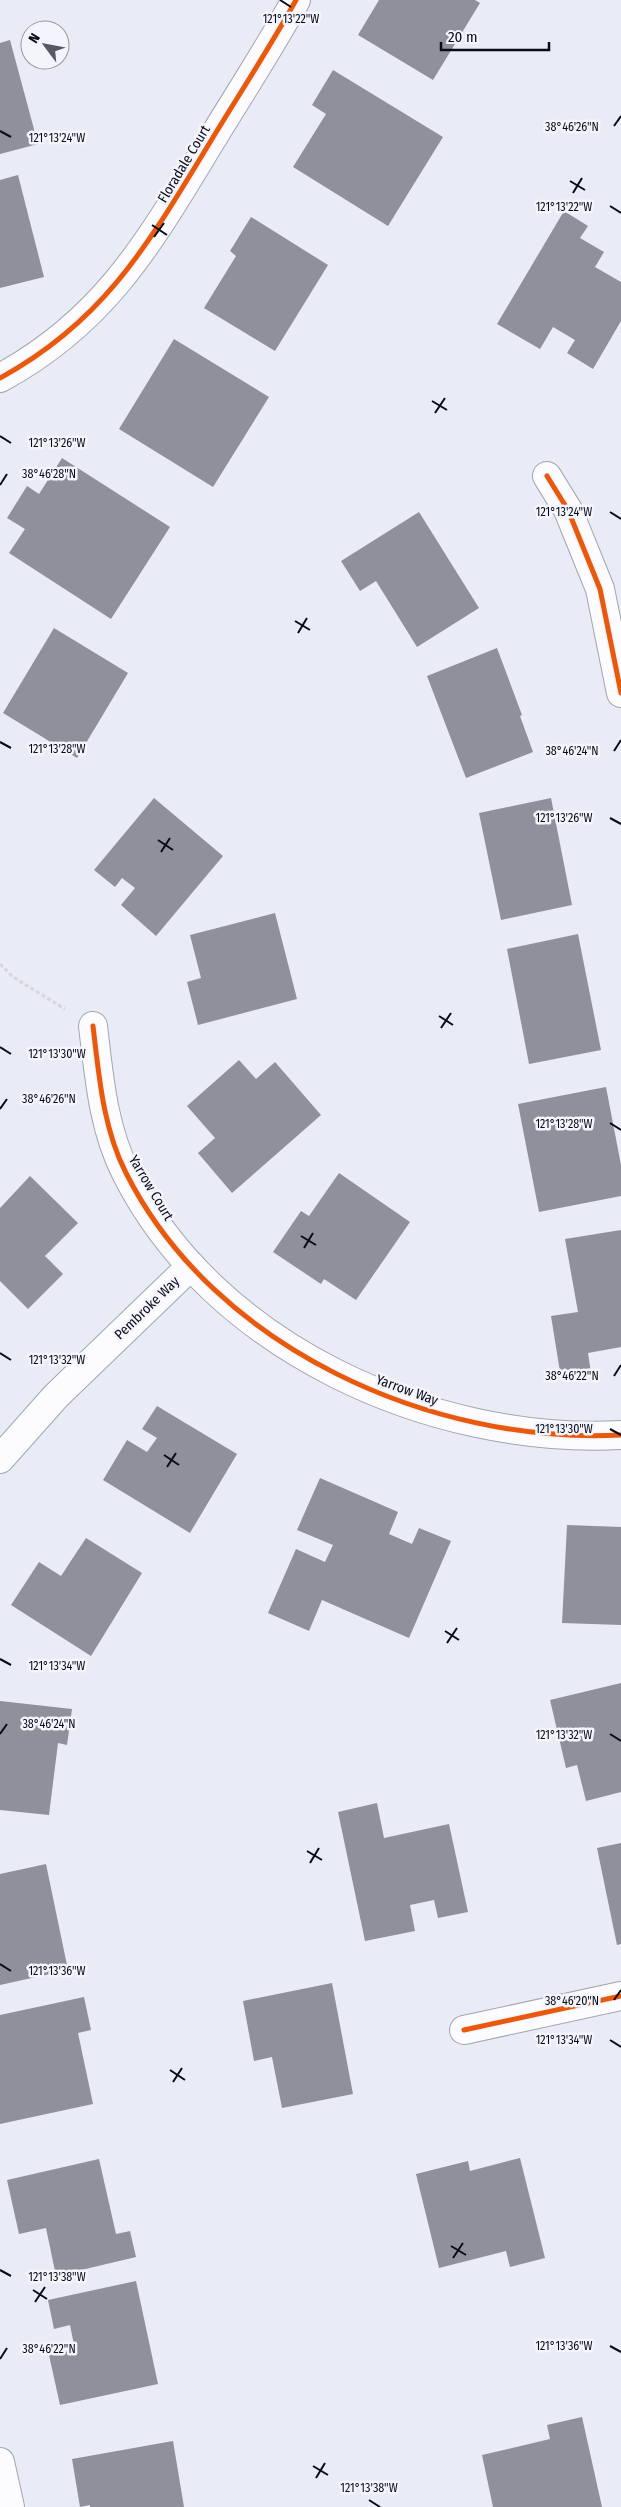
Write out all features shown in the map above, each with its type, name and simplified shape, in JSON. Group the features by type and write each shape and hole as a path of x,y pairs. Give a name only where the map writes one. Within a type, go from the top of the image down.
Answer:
{"street":[{"name":"Floradale Court","path":"0,378 25,365 62,339 93,310 127,272 157,229 296,0"},
{"path":"547,476 568,510 600,589 621,693"},
{"name":"Yarrow Court","path":"93,1026 99,1079 113,1141 126,1173 153,1217 191,1266"},
{"name":"Yarrow Way","path":"191,1266 237,1309 268,1332 326,1367 408,1405 500,1429 584,1437 621,1435"},
{"name":"Pembroke Way","path":"0,1459 56,1396 191,1266"},
{"path":"464,2030 621,1996"},
{"path":"0,2462 10,2507"}],"path":[{"path":"0,964 13,976 93,1026"}],"building":[{"path":"379,0 475,0 480,3 433,80 358,35"},
{"path":"10,40 38,144 0,154 0,43"},
{"path":"333,70 443,137 388,226 293,167 326,114 312,105"},
{"path":"18,175 44,277 0,288 0,180"},
{"path":"564,211 588,226 580,238 604,252 595,267 621,282 621,321 593,369 567,353 575,340 553,327 540,349 497,324"},
{"path":"251,217 328,265 275,351 204,308 236,256 230,251"},
{"path":"174,339 269,397 213,487 119,429"},
{"path":"62,458 170,527 111,619 9,553 25,529 7,518 27,486 39,494"},
{"path":"419,512 479,608 417,647 376,581 360,591 341,561"},
{"path":"54,628 128,673 77,758 3,713"},
{"path":"497,648 522,715 520,716 533,752 466,778 427,676"},
{"path":"154,798 223,856 156,936 121,905 135,888 122,878 115,887 94,870"},
{"path":"551,798 572,905 501,920 479,813"},
{"path":"275,913 297,999 198,1025 187,982 201,978 190,935"},
{"path":"578,934 601,1050 529,1064 507,949"},
{"path":"239,1060 256,1079 275,1062 321,1115 232,1193 198,1153 215,1138 187,1106"},
{"path":"606,1087 621,1165 621,1196 539,1212 518,1104"},
{"path":"339,1173 410,1222 356,1300 324,1279 321,1284 273,1252 301,1211 309,1216"},
{"path":"30,1176 78,1223 45,1256 63,1274 28,1309 0,1281 0,1208"},
{"path":"621,1230 621,1347 588,1353 591,1373 561,1378 551,1316 578,1312 565,1239"},
{"path":"157,1406 237,1454 190,1533 103,1480 127,1440 147,1452 157,1438 142,1429"},
{"path":"320,1478 398,1512 389,1534 412,1544 419,1528 451,1541 409,1638 322,1600 309,1631 268,1613 296,1549 325,1562 333,1545 297,1530"},
{"path":"567,1525 621,1527 621,1625 562,1623"},
{"path":"86,1538 142,1573 91,1656 11,1605 39,1562 61,1576"},
{"path":"621,1683 621,1792 586,1801 577,1765 566,1768 550,1700"},
{"path":"0,1701 72,1709 67,1745 58,1743 49,1815 0,1810"},
{"path":"377,1803 384,1838 449,1824 468,1912 438,1918 434,1900 410,1905 415,1931 365,1941 338,1812"},
{"path":"621,1843 621,1944 617,1945 597,1848"},
{"path":"46,1864 68,1970 0,1985 0,1874"},
{"path":"332,1983 353,2094 282,2108 272,2057 254,2061 243,2001"},
{"path":"84,1997 91,2030 78,2033 93,2104 0,2124 0,2015"},
{"path":"520,2158 545,2258 510,2267 506,2251 439,2268 416,2174 468,2161 470,2171"},
{"path":"99,2159 116,2234 130,2231 136,2257 56,2276 46,2228 19,2234 7,2180"},
{"path":"136,2281 158,2384 60,2405 49,2355 75,2350 70,2325 54,2329 48,2300"},
{"path":"582,2417 602,2507 493,2507 482,2455 550,2439 547,2425"},
{"path":"173,2441 184,2507 90,2507 90,2505 80,2507 72,2459"}],"cycle path":[{"path":"0,378 37,355 70,330 98,303 123,274 168,210 296,0"},
{"path":"547,476 568,510 600,589 621,693"},
{"path":"93,1026 107,1120 118,1156 126,1173 165,1235 214,1289 271,1335 336,1373 405,1403 476,1423 549,1434 621,1435"},
{"path":"464,2030 621,1996"}]}
